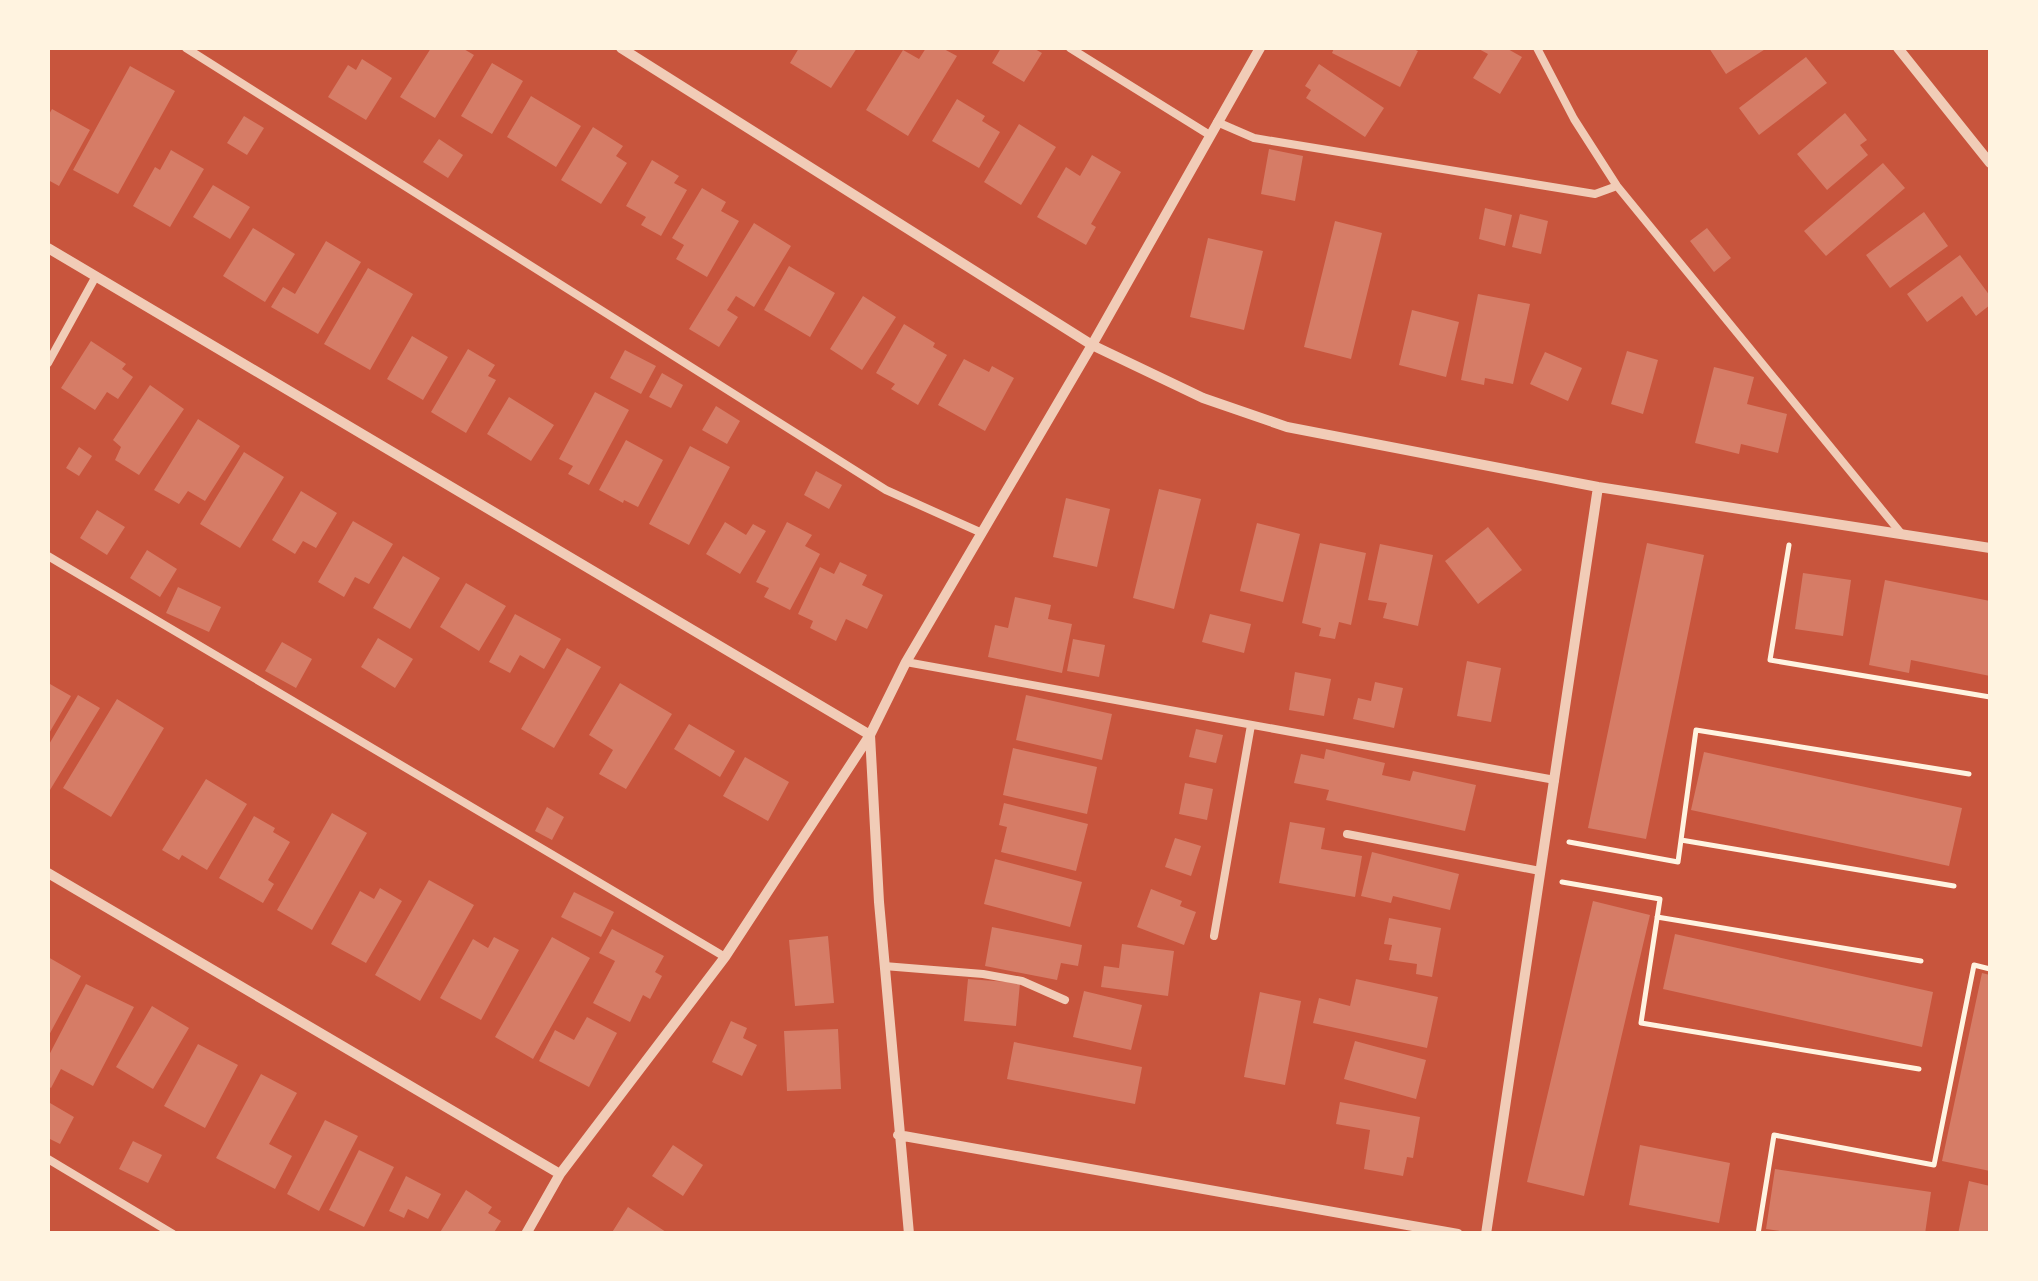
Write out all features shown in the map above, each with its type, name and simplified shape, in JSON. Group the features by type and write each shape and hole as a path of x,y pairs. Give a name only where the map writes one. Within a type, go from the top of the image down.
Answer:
{"street":[{"path":"621,48 1092,344 1202,398 1287,427 1598,487 1990,548"},
{"path":"526,1234 560,1174 725,957 870,736 906,662 1260,48"},
{"path":"1898,48 1990,164"},
{"path":"48,248 870,736"},
{"path":"1486,1234 1598,487"},
{"path":"870,736 884,966 909,1234"},
{"path":"48,873 560,1174"},
{"path":"898,1135 1458,1234"}],"lane":[{"path":"186,48 870,480 982,533"},
{"path":"1070,48 1208,134"},
{"path":"1537,48 1574,119 1617,186 1900,532"},
{"path":"1216,121 1254,138 1557,188 1595,194 1617,186"},
{"path":"48,363 96,276"},
{"path":"48,556 725,957"},
{"path":"906,662 1555,780"},
{"path":"1214,936 1251,724"},
{"path":"1346,834 1540,870"},
{"path":"884,966 1022,980 1065,1000"},
{"path":"48,1160 173,1234"}],"path":[{"path":"1789,546 1770,660 1990,697"},
{"path":"1569,842 1678,862 1696,730 1969,774"},
{"path":"1681,840 1954,886"},
{"path":"1562,882 1660,899 1641,1023 1919,1069"},
{"path":"1657,917 1921,960"},
{"path":"1758,1234 1774,1135 1934,1165 1974,965 1990,969"}],"building":[{"path":"431,48 462,48 474,55 435,118 400,97"},
{"path":"799,48 857,48 831,88 790,63"},
{"path":"926,48 942,48 957,56 908,136 866,110 903,50 919,59"},
{"path":"1001,48 1033,48 1042,53 1024,82 992,63"},
{"path":"1334,48 1418,51 1400,87 1332,53"},
{"path":"1477,48 1506,48 1522,57 1500,94 1473,78 1488,54"},
{"path":"1709,48 1767,48 1726,74"},
{"path":"1806,57 1827,83 1759,135 1739,108"},
{"path":"362,59 392,78 366,120 328,97 348,65 356,70"},
{"path":"492,63 523,81 492,134 461,116"},
{"path":"1319,64 1384,108 1365,137 1306,98 1311,90 1305,86"},
{"path":"130,66 175,91 118,194 73,170"},
{"path":"531,96 581,126 556,167 507,137"},
{"path":"957,99 985,116 982,121 1000,132 979,168 932,141"},
{"path":"52,109 90,130 59,186 48,180 48,116"},
{"path":"1845,113 1867,140 1860,145 1868,155 1827,190 1797,154"},
{"path":"244,116 264,128 247,155 227,143"},
{"path":"1019,124 1056,147 1021,205 984,182"},
{"path":"593,127 623,146 616,156 627,163 601,204 561,180"},
{"path":"439,139 463,155 448,178 423,162"},
{"path":"1269,149 1303,156 1295,201 1261,194"},
{"path":"171,150 204,169 170,227 133,206 155,167 160,170"},
{"path":"1092,155 1121,172 1091,224 1096,227 1086,245 1037,217 1066,167 1080,176"},
{"path":"652,160 679,176 674,183 687,190 661,236 641,225 646,217 626,206"},
{"path":"1883,163 1905,188 1826,256 1804,231"},
{"path":"213,185 250,207 230,239 193,217"},
{"path":"702,188 726,202 721,211 739,221 707,277 676,259 684,245 672,238"},
{"path":"1485,208 1512,215 1505,246 1479,239"},
{"path":"1924,212 1948,246 1890,288 1866,255"},
{"path":"1520,214 1548,221 1541,254 1512,247"},
{"path":"1335,221 1382,233 1351,359 1304,347"},
{"path":"754,223 791,246 754,307 736,296 727,310 738,317 719,347 689,329"},
{"path":"253,228 295,254 265,302 223,276"},
{"path":"1707,228 1731,258 1714,272 1690,241"},
{"path":"1208,238 1263,251 1244,330 1190,317"},
{"path":"326,241 361,262 318,334 271,307 283,287 295,294"},
{"path":"1960,255 1990,296 1990,305 1976,316 1962,296 1927,322 1907,294"},
{"path":"789,266 835,293 810,337 764,310"},
{"path":"368,268 413,294 370,370 324,344"},
{"path":"1478,294 1530,304 1513,384 1485,378 1484,385 1461,380"},
{"path":"863,296 896,317 862,370 830,349"},
{"path":"1412,310 1459,322 1446,377 1399,365"},
{"path":"904,324 947,355 918,405 891,389 895,384 876,373"},
{"path":"412,336 448,357 423,400 387,379"},
{"path":"91,341 126,364 122,369 133,377 118,399 107,392 95,410 61,388"},
{"path":"468,349 495,365 488,376 496,380 466,433 431,412"},
{"path":"625,350 656,366 641,394 610,378"},
{"path":"1627,351 1658,360 1643,414 1611,404"},
{"path":"1545,352 1582,368 1568,401 1530,384"},
{"path":"964,359 989,372 992,366 1014,378 985,431 938,405"},
{"path":"1714,367 1754,377 1747,404 1787,414 1778,453 1741,444 1739,454 1695,443"},
{"path":"662,373 683,385 671,408 649,397"},
{"path":"150,385 184,409 139,475 115,460 121,447 113,440"},
{"path":"595,392 629,410 589,485 568,474 573,466 559,459"},
{"path":"509,397 554,425 531,461 487,434"},
{"path":"716,406 740,421 727,444 702,430"},
{"path":"198,419 240,446 205,501 188,491 179,504 154,490"},
{"path":"626,440 663,460 638,507 599,490"},
{"path":"690,446 730,467 689,545 649,524"},
{"path":"79,447 92,456 79,476 66,468"},
{"path":"244,452 284,477 240,548 200,524"},
{"path":"816,471 842,485 829,509 804,495"},
{"path":"1159,489 1201,499 1174,609 1133,598"},
{"path":"301,491 337,513 316,548 303,541 295,554 272,540"},
{"path":"1066,498 1110,509 1097,567 1053,557"},
{"path":"97,510 125,527 107,555 80,538"},
{"path":"353,521 393,544 369,584 355,577 344,597 318,582"},
{"path":"725,522 746,535 753,524 766,531 740,574 706,554"},
{"path":"787,522 812,535 805,546 820,554 790,610 764,597 769,588 756,582"},
{"path":"1257,523 1300,534 1283,602 1240,591"},
{"path":"1488,527 1522,570 1478,604 1445,561"},
{"path":"1320,543 1366,553 1351,625 1339,622 1335,639 1319,636 1321,628 1302,623"},
{"path":"1647,543 1704,555 1646,839 1588,828"},
{"path":"1380,544 1433,555 1418,626 1383,618 1387,603 1368,600"},
{"path":"147,550 177,569 160,597 130,578"},
{"path":"403,556 440,578 410,629 373,608"},
{"path":"840,562 867,575 862,585 883,595 867,629 846,619 836,641 810,628 813,621 798,614 820,567 834,574"},
{"path":"1803,573 1851,580 1843,636 1795,629"},
{"path":"1885,580 1990,601 1990,676 1911,660 1909,673 1869,665"},
{"path":"466,583 506,606 479,651 440,627"},
{"path":"178,587 221,607 209,632 166,613"},
{"path":"1015,597 1051,605 1048,619 1072,624 1062,673 988,657 995,625 1008,628"},
{"path":"515,614 561,639 544,669 520,655 510,673 489,662"},
{"path":"1210,614 1251,624 1244,653 1202,642"},
{"path":"378,638 413,659 395,688 361,667"},
{"path":"1073,639 1105,645 1099,677 1067,671"},
{"path":"282,642 312,659 296,688 265,671"},
{"path":"567,648 601,667 554,748 521,729"},
{"path":"1467,661 1501,668 1491,722 1457,716"},
{"path":"1295,672 1331,679 1324,716 1289,710"},
{"path":"1375,682 1403,688 1394,728 1353,719 1358,698 1371,701"},
{"path":"620,683 672,714 626,789 599,774 613,750 589,735"},
{"path":"50,684 71,696 48,735 48,689"},
{"path":"78,695 100,708 50,790 48,746"},
{"path":"1026,695 1112,714 1102,760 1016,740"},
{"path":"117,699 164,728 111,817 63,788"},
{"path":"689,724 735,751 720,777 674,749"},
{"path":"1196,729 1223,735 1216,763 1189,757"},
{"path":"1013,748 1097,767 1087,814 1003,795"},
{"path":"1326,749 1385,763 1382,775 1410,781 1413,771 1476,785 1465,831 1326,800 1329,790 1294,783 1301,754 1324,759"},
{"path":"1704,752 1962,808 1949,866 1691,810"},
{"path":"745,757 789,782 768,821 723,796"},
{"path":"206,779 247,804 207,870 182,855 179,860 162,850"},
{"path":"1185,783 1213,789 1207,820 1179,814"},
{"path":"1004,803 1088,824 1076,871 1001,852 1007,827 999,825"},
{"path":"547,807 564,817 552,840 535,831"},
{"path":"332,813 367,833 312,930 277,910"},
{"path":"254,816 290,842 268,880 274,884 263,903 219,878"},
{"path":"1290,822 1325,828 1321,849 1362,856 1355,897 1279,883"},
{"path":"1175,838 1201,846 1191,876 1165,867"},
{"path":"1372,852 1459,874 1450,910 1393,896 1391,903 1361,896"},
{"path":"995,859 1082,882 1070,927 984,904"},
{"path":"429,880 474,905 420,1001 375,975"},
{"path":"380,888 402,901 366,963 331,944 360,891 374,899"},
{"path":"1151,889 1182,901 1180,906 1196,912 1184,945 1137,927"},
{"path":"574,892 614,912 601,937 561,917"},
{"path":"1593,901 1650,915 1584,1196 1527,1182"},
{"path":"1389,918 1441,928 1432,977 1416,974 1417,964 1389,960 1392,945 1384,944"},
{"path":"992,927 1082,945 1078,966 1061,963 1057,980 985,966"},
{"path":"612,929 664,956 655,972 662,976 650,999 643,995 630,1022 593,1003 615,961 599,953"},
{"path":"1675,934 1933,992 1922,1047 1663,989"},
{"path":"828,936 834,1003 795,1006 789,940"},
{"path":"494,937 519,950 481,1020 440,998 473,939 488,948"},
{"path":"552,937 590,958 533,1059 495,1037"},
{"path":"1122,944 1174,951 1168,996 1101,987 1104,966 1119,968"},
{"path":"48,957 81,976 48,1037"},
{"path":"1982,973 1990,975 1990,1171 1942,1161"},
{"path":"968,979 1020,983 1016,1026 964,1021"},
{"path":"1356,979 1438,997 1427,1048 1313,1023 1319,998 1350,1006"},
{"path":"86,984 134,1007 93,1086 61,1069 51,1088 48,1057"},
{"path":"1084,991 1142,1005 1131,1050 1073,1037"},
{"path":"1260,992 1301,1001 1285,1085 1244,1077"},
{"path":"152,1006 189,1028 153,1089 116,1067"},
{"path":"587,1017 617,1033 589,1087 539,1061 555,1030 574,1040"},
{"path":"731,1021 747,1028 743,1038 757,1045 742,1076 712,1062"},
{"path":"838,1029 841,1089 787,1091 784,1031"},
{"path":"1355,1041 1426,1060 1416,1099 1344,1079"},
{"path":"1014,1042 1142,1067 1135,1104 1007,1079"},
{"path":"198,1044 238,1065 205,1128 164,1106"},
{"path":"261,1074 297,1093 269,1144 292,1156 275,1189 216,1158"},
{"path":"1340,1102 1420,1117 1413,1158 1407,1157 1403,1176 1364,1169 1370,1130 1336,1124"},
{"path":"50,1103 74,1117 60,1144 48,1138"},
{"path":"325,1120 358,1136 319,1211 287,1194"},
{"path":"133,1141 162,1155 148,1183 119,1169"},
{"path":"673,1145 703,1165 683,1196 652,1176"},
{"path":"1640,1145 1730,1163 1719,1223 1629,1205"},
{"path":"359,1150 394,1167 364,1227 329,1210"},
{"path":"1775,1169 1931,1192 1925,1234 1799,1234 1766,1229"},
{"path":"406,1176 441,1194 428,1219 408,1209 404,1218 389,1211"},
{"path":"1969,1181 1990,1186 1990,1234 1958,1234"},
{"path":"466,1190 492,1207 488,1213 501,1221 493,1234 439,1234"},
{"path":"628,1207 669,1234 611,1234"}]}
